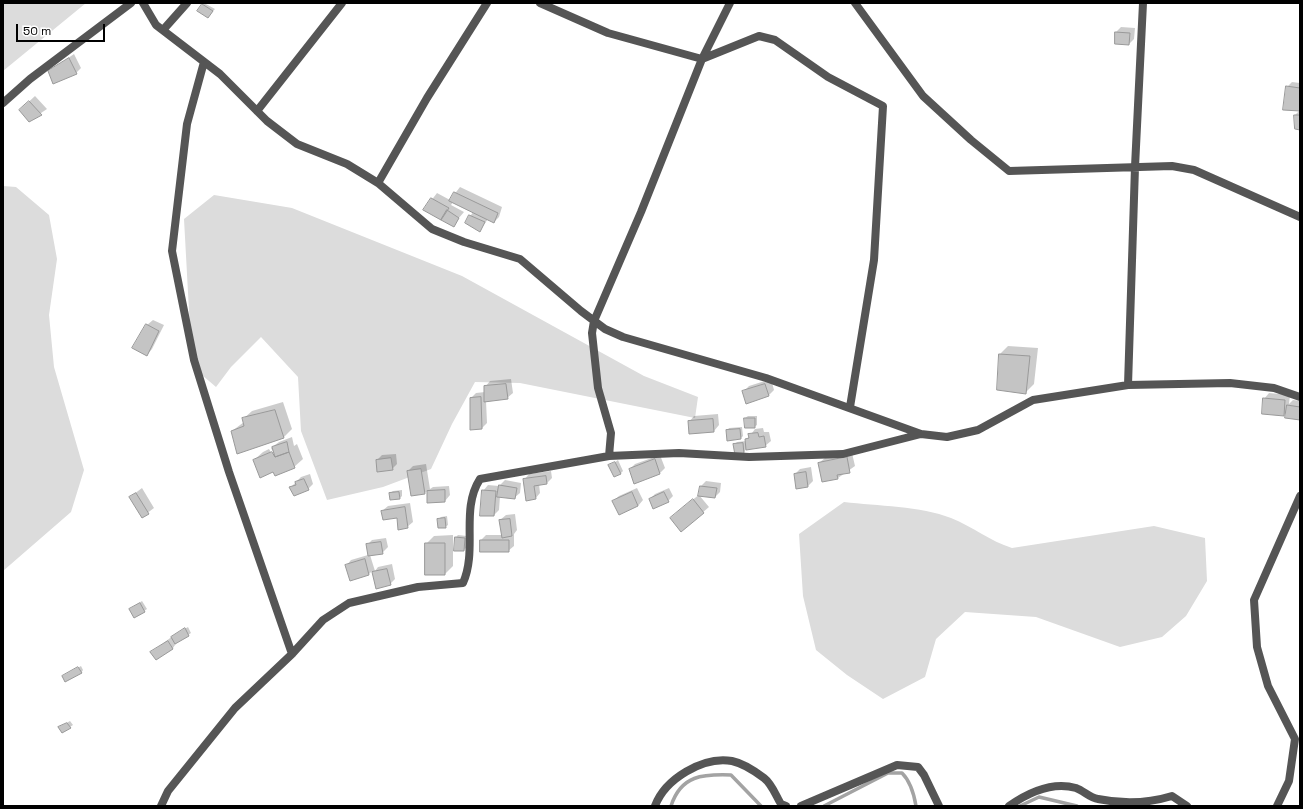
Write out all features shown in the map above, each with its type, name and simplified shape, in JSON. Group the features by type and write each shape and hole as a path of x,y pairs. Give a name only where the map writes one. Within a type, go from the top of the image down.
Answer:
{"street":[{"path":"3,103 30,79 131,3"},
{"path":"143,3 156,25 220,74 257,111 297,144 347,164 378,183 432,229 464,242 520,260 594,321 605,329 623,337 766,378 850,407 921,434 947,436 978,430 1032,400 1128,385 1230,383 1274,388 1300,397"},
{"path":"163,30 187,3"},
{"path":"257,111 342,3"},
{"path":"378,183 427,98 487,3"},
{"path":"540,3 608,33 702,59 759,36 768,37 775,40 828,77 883,106 874,260 850,407"},
{"path":"609,456 611,433 598,388 592,333 594,321 641,212 702,59 730,3"},
{"path":"855,3 923,96 971,140 1010,171 1172,166 1194,170 1300,217"},
{"path":"1128,385 1135,167 1143,3"},
{"path":"204,62 187,124 172,251 194,360 231,480 292,654"},
{"path":"160,806 168,791 235,708 292,654 323,620 349,604 418,588 463,583 468,572 471,545 469,519 473,491 480,479 609,456 679,453 749,457 843,454 921,434"},
{"path":"1277,806 1289,781 1297,746 1295,739 1268,686 1257,647 1254,600 1300,496"},
{"path":"655,806 659,796 666,787 682,774 699,765 721,761 732,761 752,770 766,779 781,804 786,806"},
{"path":"801,806 897,765 918,767 924,774 939,806"},
{"path":"1009,806 1020,799 1046,787 1062,786 1077,788 1096,799 1135,802 1160,800 1172,796 1187,806"}],"shaded area":[{"path":"3,3 86,3 3,71"},
{"path":"3,186 16,187 49,215 57,259 49,315 54,367 84,470 71,512 3,571"},
{"path":"214,195 292,208 462,276 644,376 698,397 695,418 520,383 475,382 452,424 431,469 383,487 327,500 301,431 298,377 261,337 231,367 216,387 195,369 190,329 184,219"},
{"path":"844,502 899,507 939,514 951,518 996,542 1012,548 1154,526 1205,538 1207,581 1186,616 1162,637 1120,647 1036,617 965,612 936,639 925,677 883,699 847,675 816,650 803,596 799,534"}],"building":[{"path":"202,4 213,11 208,18 197,11"},
{"path":"1115,32 1130,33 1129,45 1115,44"},
{"path":"69,58 77,74 53,84 48,71"},
{"path":"1286,86 1300,88 1300,111 1283,110"},
{"path":"29,101 42,115 29,122 19,110"},
{"path":"1294,115 1300,115 1300,130 1295,129"},
{"path":"454,192 498,213 494,223 449,201"},
{"path":"431,198 449,208 441,220 423,210"},
{"path":"447,210 459,218 454,227 441,220"},
{"path":"469,215 485,222 480,232 465,223"},
{"path":"146,324 159,331 147,356 132,348"},
{"path":"999,354 1030,356 1026,394 997,390"},
{"path":"506,384 508,399 484,402 484,386"},
{"path":"765,384 769,396 746,404 742,391"},
{"path":"481,397 482,429 470,430 470,398"},
{"path":"1263,398 1285,400 1284,416 1262,414"},
{"path":"1287,405 1300,407 1300,420 1285,418"},
{"path":"275,410 284,438 237,454 231,431 244,426 242,418"},
{"path":"744,418 755,418 755,428 745,428"},
{"path":"713,419 714,432 689,434 688,421"},
{"path":"740,429 741,439 727,441 726,430"},
{"path":"758,433 759,437 764,436 766,447 746,450 745,439 749,438 748,434"},
{"path":"287,442 289,452 275,457 272,447"},
{"path":"743,443 744,454 735,455 733,444"},
{"path":"272,452 275,457 289,452 295,468 275,476 273,472 260,478 253,460"},
{"path":"847,457 850,473 837,475 838,479 822,482 818,463"},
{"path":"391,458 393,470 377,472 376,460"},
{"path":"655,459 660,474 634,484 629,469"},
{"path":"615,462 621,474 614,477 608,465"},
{"path":"421,469 425,494 411,496 407,471"},
{"path":"806,472 808,487 796,489 794,474"},
{"path":"546,476 547,484 534,486 536,499 526,501 523,479"},
{"path":"304,479 309,490 294,496 289,487 296,485 295,482"},
{"path":"499,485 517,488 515,499 497,497"},
{"path":"700,486 717,488 715,498 698,496"},
{"path":"445,490 445,502 427,503 427,491"},
{"path":"482,490 496,491 494,516 480,516"},
{"path":"399,492 400,499 390,500 389,493"},
{"path":"632,492 638,506 619,515 612,501"},
{"path":"664,492 669,502 653,509 649,499"},
{"path":"136,493 149,514 142,518 129,497"},
{"path":"693,499 704,513 681,532 670,518"},
{"path":"405,507 408,528 398,530 397,518 383,520 381,511"},
{"path":"445,518 446,528 438,528 437,519"},
{"path":"510,519 512,536 502,538 499,520"},
{"path":"455,537 465,538 464,551 454,551"},
{"path":"480,540 509,540 509,552 480,552"},
{"path":"381,542 383,554 368,556 366,544"},
{"path":"425,543 445,543 445,575 425,575"},
{"path":"365,559 369,575 350,581 345,565"},
{"path":"387,569 391,585 376,589 372,572"},
{"path":"140,603 145,612 134,618 129,609"},
{"path":"185,628 189,636 175,644 171,637"},
{"path":"168,641 173,649 156,660 150,652"},
{"path":"78,667 82,673 65,682 62,676"},
{"path":"67,723 71,728 62,733 58,727"}],"waterway":[{"path":"824,806 888,773 902,773 908,780 912,788 916,806"},
{"path":"671,806 675,796 687,782 694,778 711,775 731,775 761,806"},
{"path":"1020,806 1039,797 1077,806"}]}
